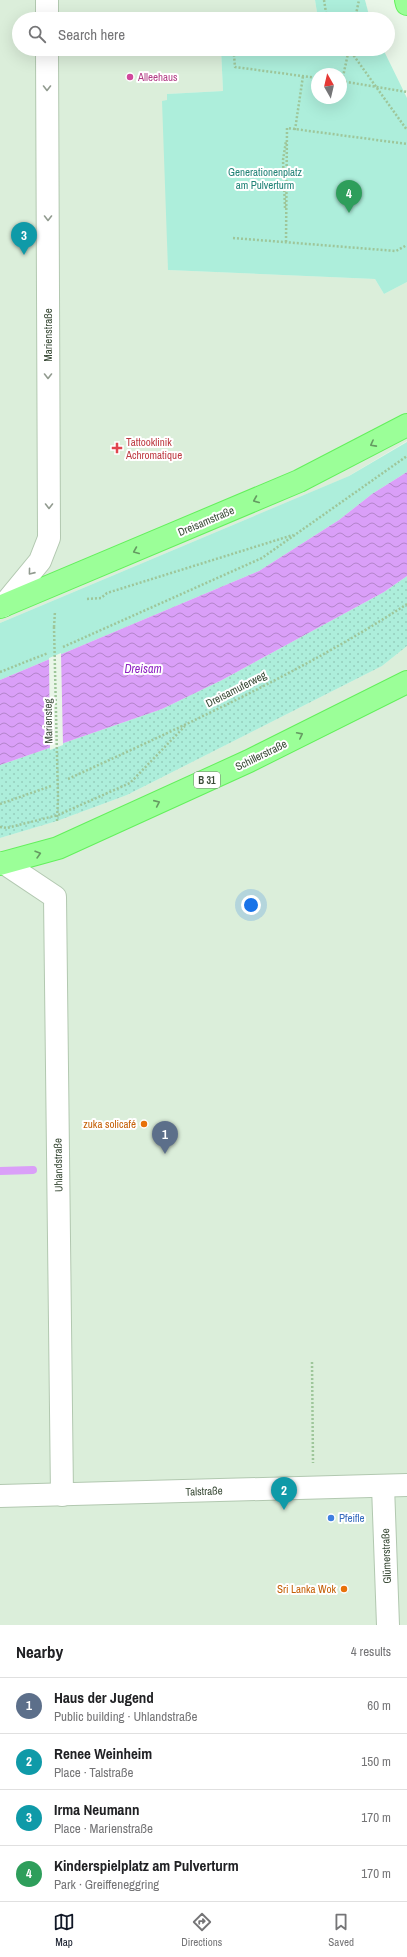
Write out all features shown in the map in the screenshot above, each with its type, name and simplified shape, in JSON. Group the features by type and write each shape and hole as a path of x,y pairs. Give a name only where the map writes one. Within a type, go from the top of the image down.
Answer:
{"main road":[{"path":"406,0 407,4"},
{"name":"Dreisamstraße","path":"1,607 300,481 407,425"},
{"name":"Schillerstraße","path":"2,863 58,848 249,761 407,682"}],"street":[{"path":"47,0 47,12"},
{"name":"Marienstraße","path":"1,607 40,561 49,538 47,56"},
{"name":"Uhlandstraße","path":"2,863 55,897 62,1495"},
{"name":"Talstraße","path":"0,1496 407,1485"},
{"name":"Glümerstraße","path":"383,1486 388,1625"}],"path":[{"path":"324,0 326,12"},
{"path":"356,12 359,0"},
{"path":"234,56 235,67 311,77"},
{"path":"345,68 347,56"},
{"path":"354,56 407,130"},
{"path":"295,130 303,76"},
{"path":"347,82 407,92"},
{"path":"286,242 287,128 407,144"},
{"path":"232,238 396,250 407,245"},
{"path":"63,647 262,558 407,456"},
{"path":"86,600 101,598 107,593 296,534"},
{"name":"Dreisamuferweg","path":"68,779 187,724 357,636 407,604"},
{"name":"Mariensteg","path":"54,627 58,815"},
{"path":"0,672 48,653"},
{"path":"0,827 7,828 58,815 130,783 187,724"},
{"path":"0,804 51,786"},
{"path":"312,1362 313,1488"}],"shaded area":[{"path":"0,0 315,0 317,12 12,12 12,56 221,56 223,91 167,94 168,270 375,279 384,294 407,282 407,441 347,477 0,623"},
{"path":"407,646 407,1625 0,1625 0,838 57,821 127,795 382,666"}],"green space":[{"path":"315,0 365,0 368,12 317,12"},
{"name":"Generationenplatz am Pulverturm","path":"221,56 386,56 407,98 407,282 384,294 375,279 168,270 162,101 167,100 167,94 223,91"},
{"path":"407,442 407,472 372,494 339,520 259,571 0,680 0,623 349,476"},
{"path":"407,576 407,646 382,666 127,795 57,821 0,838 0,765 162,709 222,680 384,592"}],"water":[{"name":"Dreisam","path":"407,472 407,576 384,592 222,680 162,709 0,765 0,680 259,571 339,520 372,494"}],"pier":[{"path":"61,653 63,745 50,750 49,658"}],"waterway":[{"path":"0,1171 33,1170"}],"place":[{"name":"Alleehaus","path":"130,77"},
{"name":"Kinderspielplatz am Pulverturm","path":"349,213"},
{"name":"Irma Neumann","path":"24,255"},
{"name":"Tattooklinik Achromatique","path":"117,448"},
{"name":"zuka solicafé","path":"144,1124"},
{"name":"Haus der Jugend","path":"165,1154"},
{"name":"Renee Weinheim","path":"284,1510"},
{"name":"Pfeifle","path":"331,1518"},
{"name":"Sri Lanka Wok","path":"344,1589"}]}
